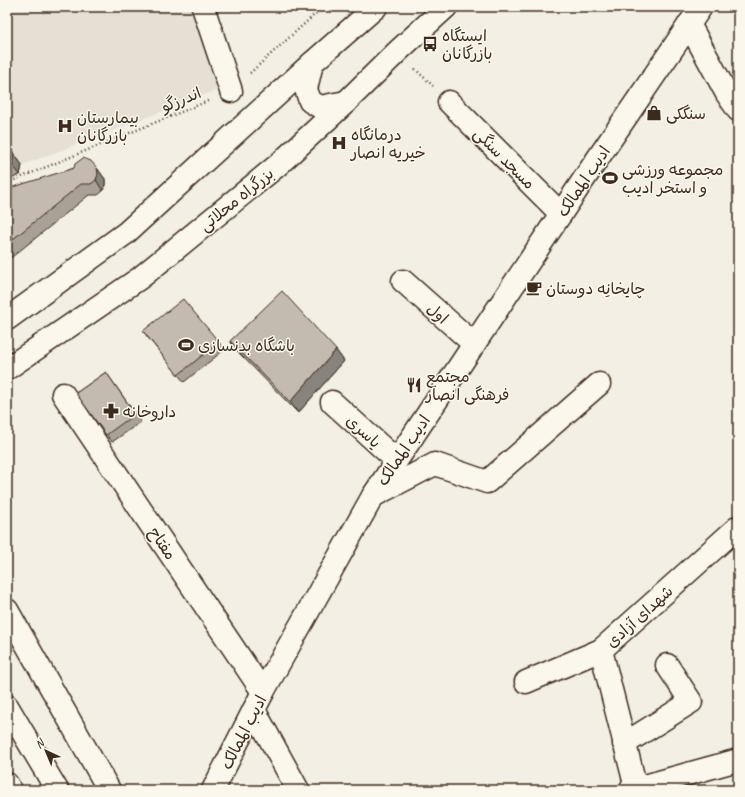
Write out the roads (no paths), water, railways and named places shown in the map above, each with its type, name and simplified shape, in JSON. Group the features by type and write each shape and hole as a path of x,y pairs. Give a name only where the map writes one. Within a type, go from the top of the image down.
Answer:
{"main road":[{"path":"203,7 231,91"},
{"path":"7,319 126,233 376,7"},
{"name":"بزرگراه محلاتی","path":"7,369 140,278 278,165 446,7"},
{"path":"695,16 727,94 738,110"},
{"name":"ادیب الممالک","path":"213,790 259,701 373,496 695,16"},
{"path":"312,64 306,89 310,101 320,107 346,102"},
{"name":"مسجد سنگی","path":"449,102 561,214"},
{"name":"اول","path":"403,282 474,344"},
{"path":"373,496 435,464 487,482 599,384"},
{"name":"مفتاح","path":"63,394 259,701 298,790"},
{"name":"یاسری","path":"332,402 396,460"},
{"name":"شهدای آزادی","path":"526,682 601,650 738,527"},
{"path":"7,610 109,790"},
{"path":"601,650 624,744 633,789 738,760"},
{"path":"624,744 691,702 667,665"},
{"path":"7,706 57,790"},
{"path":"7,784 10,790"}],"place":[{"name":"ایستگاه بازرگانان","path":"430,44"},
{"name":"سنگکی","path":"654,113"},
{"name":"بیمارستان بازرگانان","path":"65,126"},
{"name":"درمانگاه خیریه انصار","path":"339,143"},
{"name":"مجموعه ورزشی و استخر ادیب","path":"610,178"},
{"name":"چایخانِه دوستان","path":"534,288"},
{"name":"باشگاه بدنسازی","path":"186,345"},
{"name":"مجتمع فرهنگی انصار","path":"414,385"},
{"name":"داروخانه","path":"111,411"}]}
